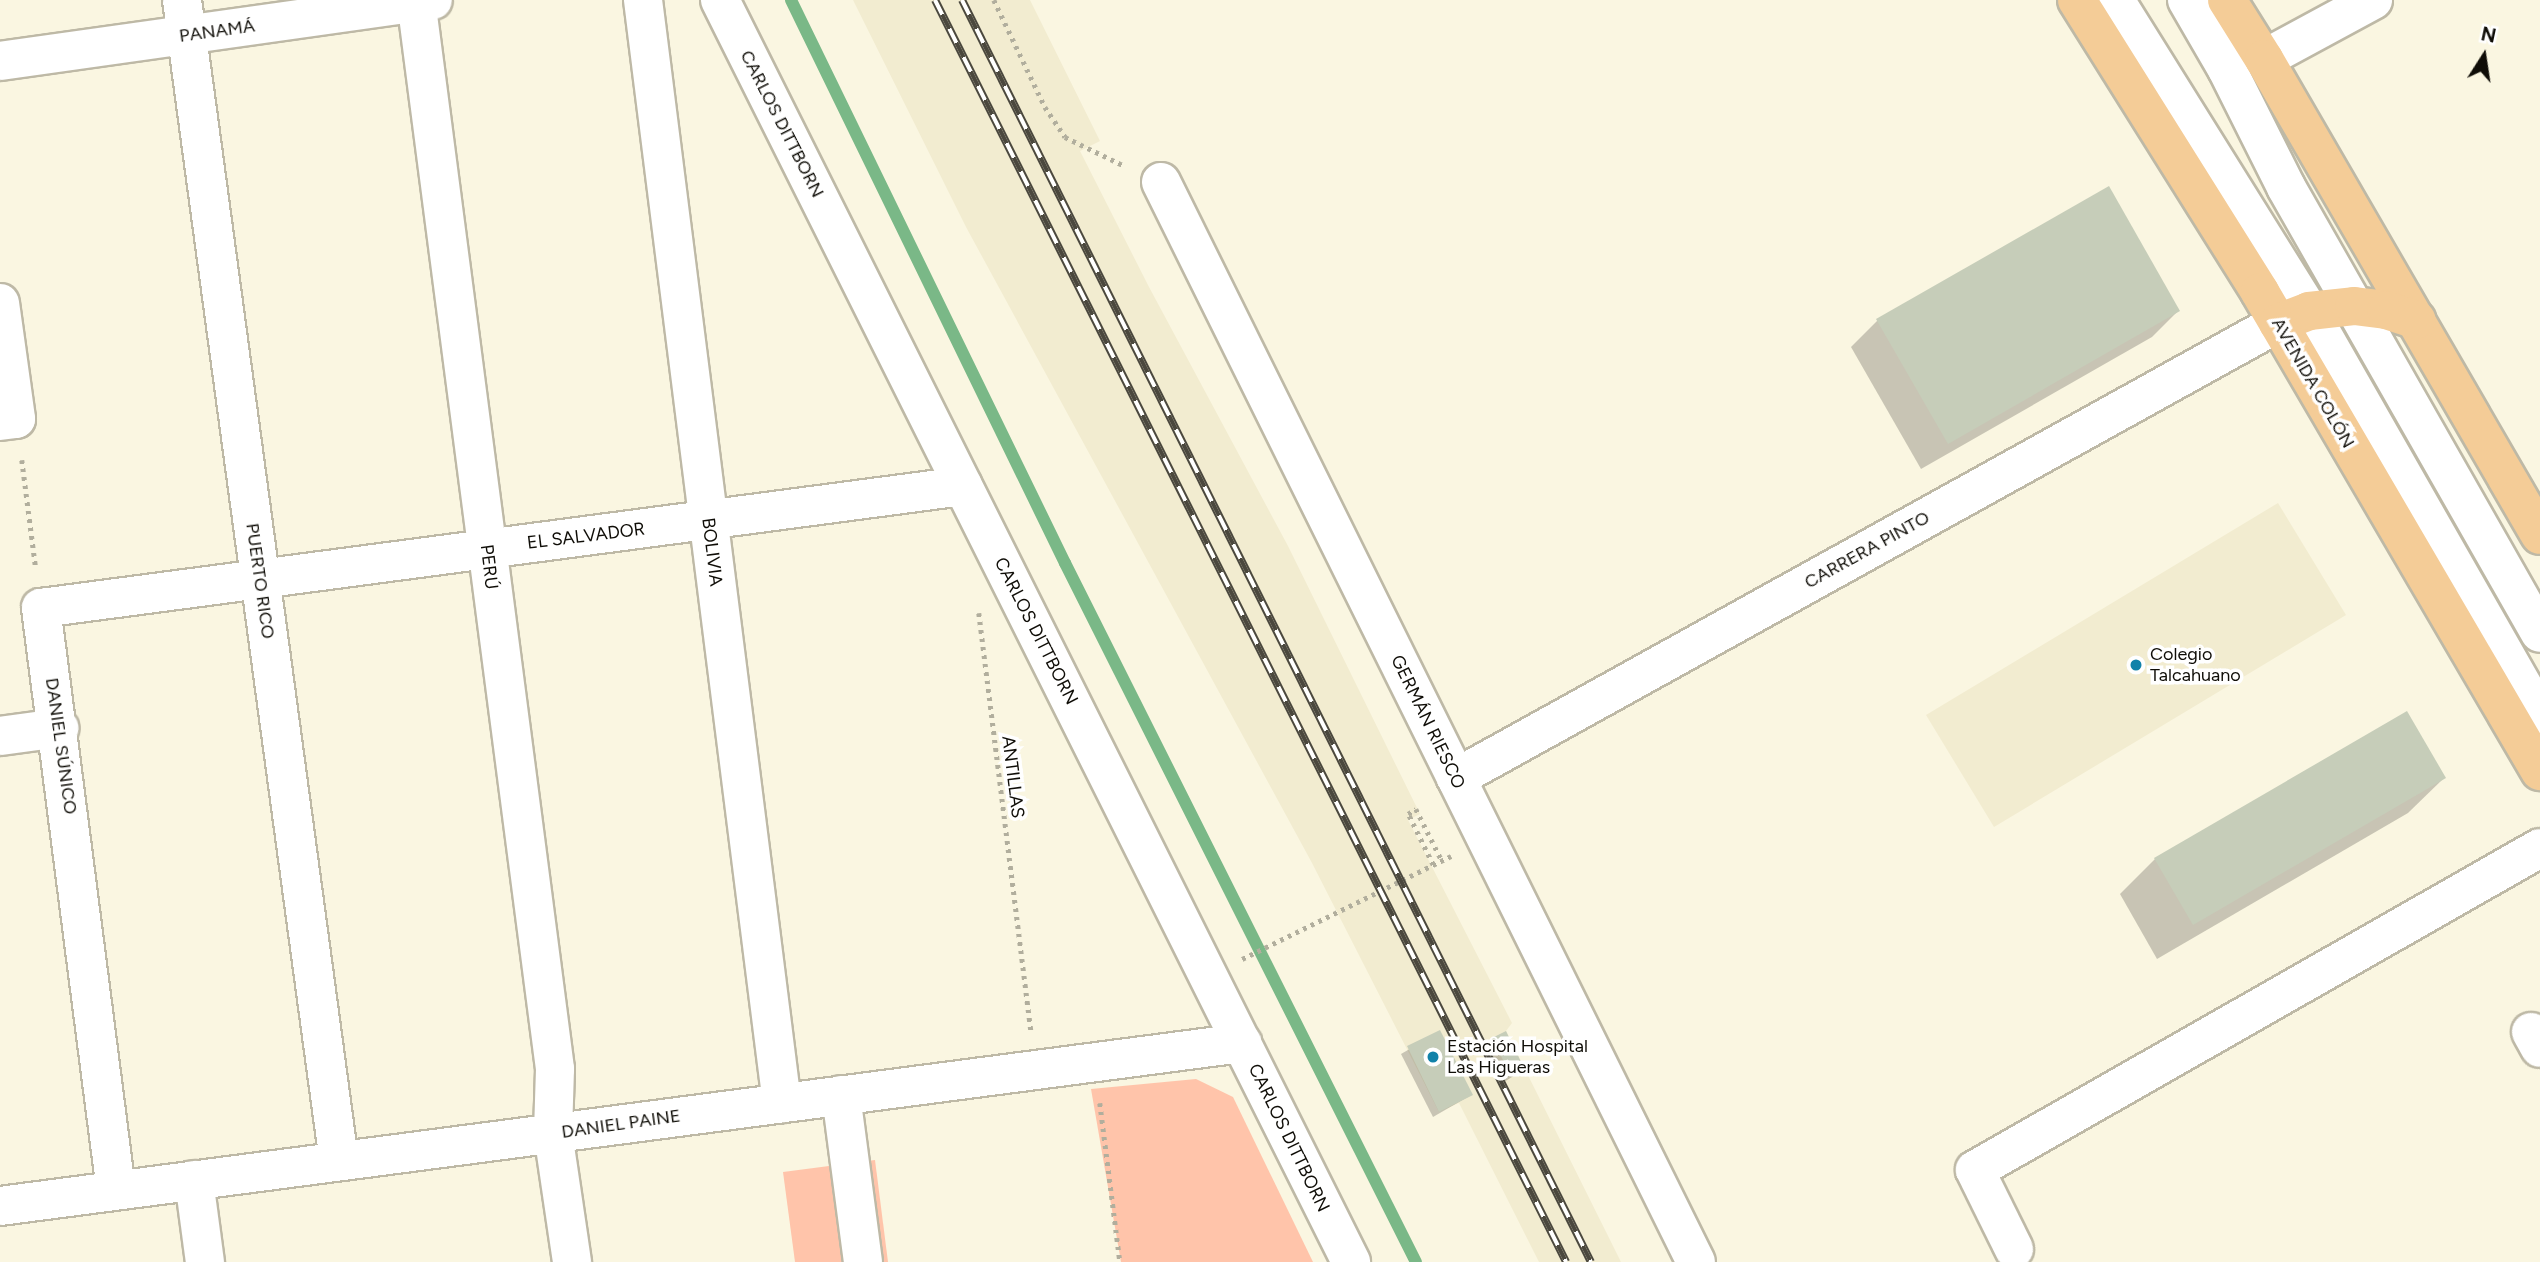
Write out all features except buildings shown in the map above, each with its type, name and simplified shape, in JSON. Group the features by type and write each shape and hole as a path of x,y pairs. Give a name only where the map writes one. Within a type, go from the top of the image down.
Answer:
{"main road":[{"name":"AVENIDA COLÓN","path":"2077,0 2294,317 2540,771"},
{"path":"2227,0 2264,59 2540,535"},
{"path":"2294,317 2354,306 2386,310 2416,320"}],"street":[{"name":"BOLIVIA","path":"643,0 782,1103"},
{"name":"CARLOS DITTBORN","path":"720,0 1351,1262"},
{"path":"2115,0 2294,317 2540,716"},
{"path":"2187,0 2227,69 2263,144 2540,633"},
{"path":"2264,59 2373,0"},
{"name":"PANAMÁ","path":"0,61 184,18 422,1"},
{"name":"PERÚ","path":"422,1 487,549 555,1069 553,1133 572,1262"},
{"name":"PUERTO RICO","path":"184,18 339,1161"},
{"name":"GERMÁN RIESCO","path":"1161,182 1696,1262"},
{"path":"0,303 8,420"},
{"name":"CARRERA PINTO","path":"1456,778 2294,317"},
{"name":"EL SALVADOR","path":"41,608 963,486"},
{"name":"DANIEL SÚNICO","path":"41,608 59,728 116,1190"},
{"path":"0,736 59,728"},
{"path":"2014,1249 1975,1170 2540,848"},
{"name":"DANIEL PAINE","path":"0,1206 1242,1043"},
{"path":"841,1095 863,1262"},
{"path":"194,1180 205,1262"}],"path":[{"path":"994,0 1045,107 1065,136 1161,182"},
{"path":"8,420 41,608"},
{"name":"ANTILLAS","path":"979,609 1036,1070"},
{"path":"1240,960 1442,861 1416,809 1408,814 1433,865"},
{"path":"1094,1062 1120,1262"}],"shaded area":[{"path":"853,0 1030,0 1100,141 1080,151 1149,287 1288,546 1420,814 1408,820 1512,1023 1506,1031 1621,1262 1539,1262 1459,1103 1439,1112 1312,863 966,227"},
{"name":"Colegio Talcahuano","path":"2278,503 2346,615 1994,827 1926,715"},
{"path":"1196,1079 1233,1097 1313,1262 1121,1262 1091,1089"},
{"path":"875,1160 888,1262 795,1262 783,1172"}],"waterway":[{"path":"791,0 1065,563 1416,1262"}],"railway":[{"path":"935,0 1566,1262"},
{"path":"962,0 1591,1262"}],"place":[{"name":"Colegio Talcahuano","path":"2136,665"},
{"name":"Estación Hospital Las Higueras","path":"1433,1057"}]}
